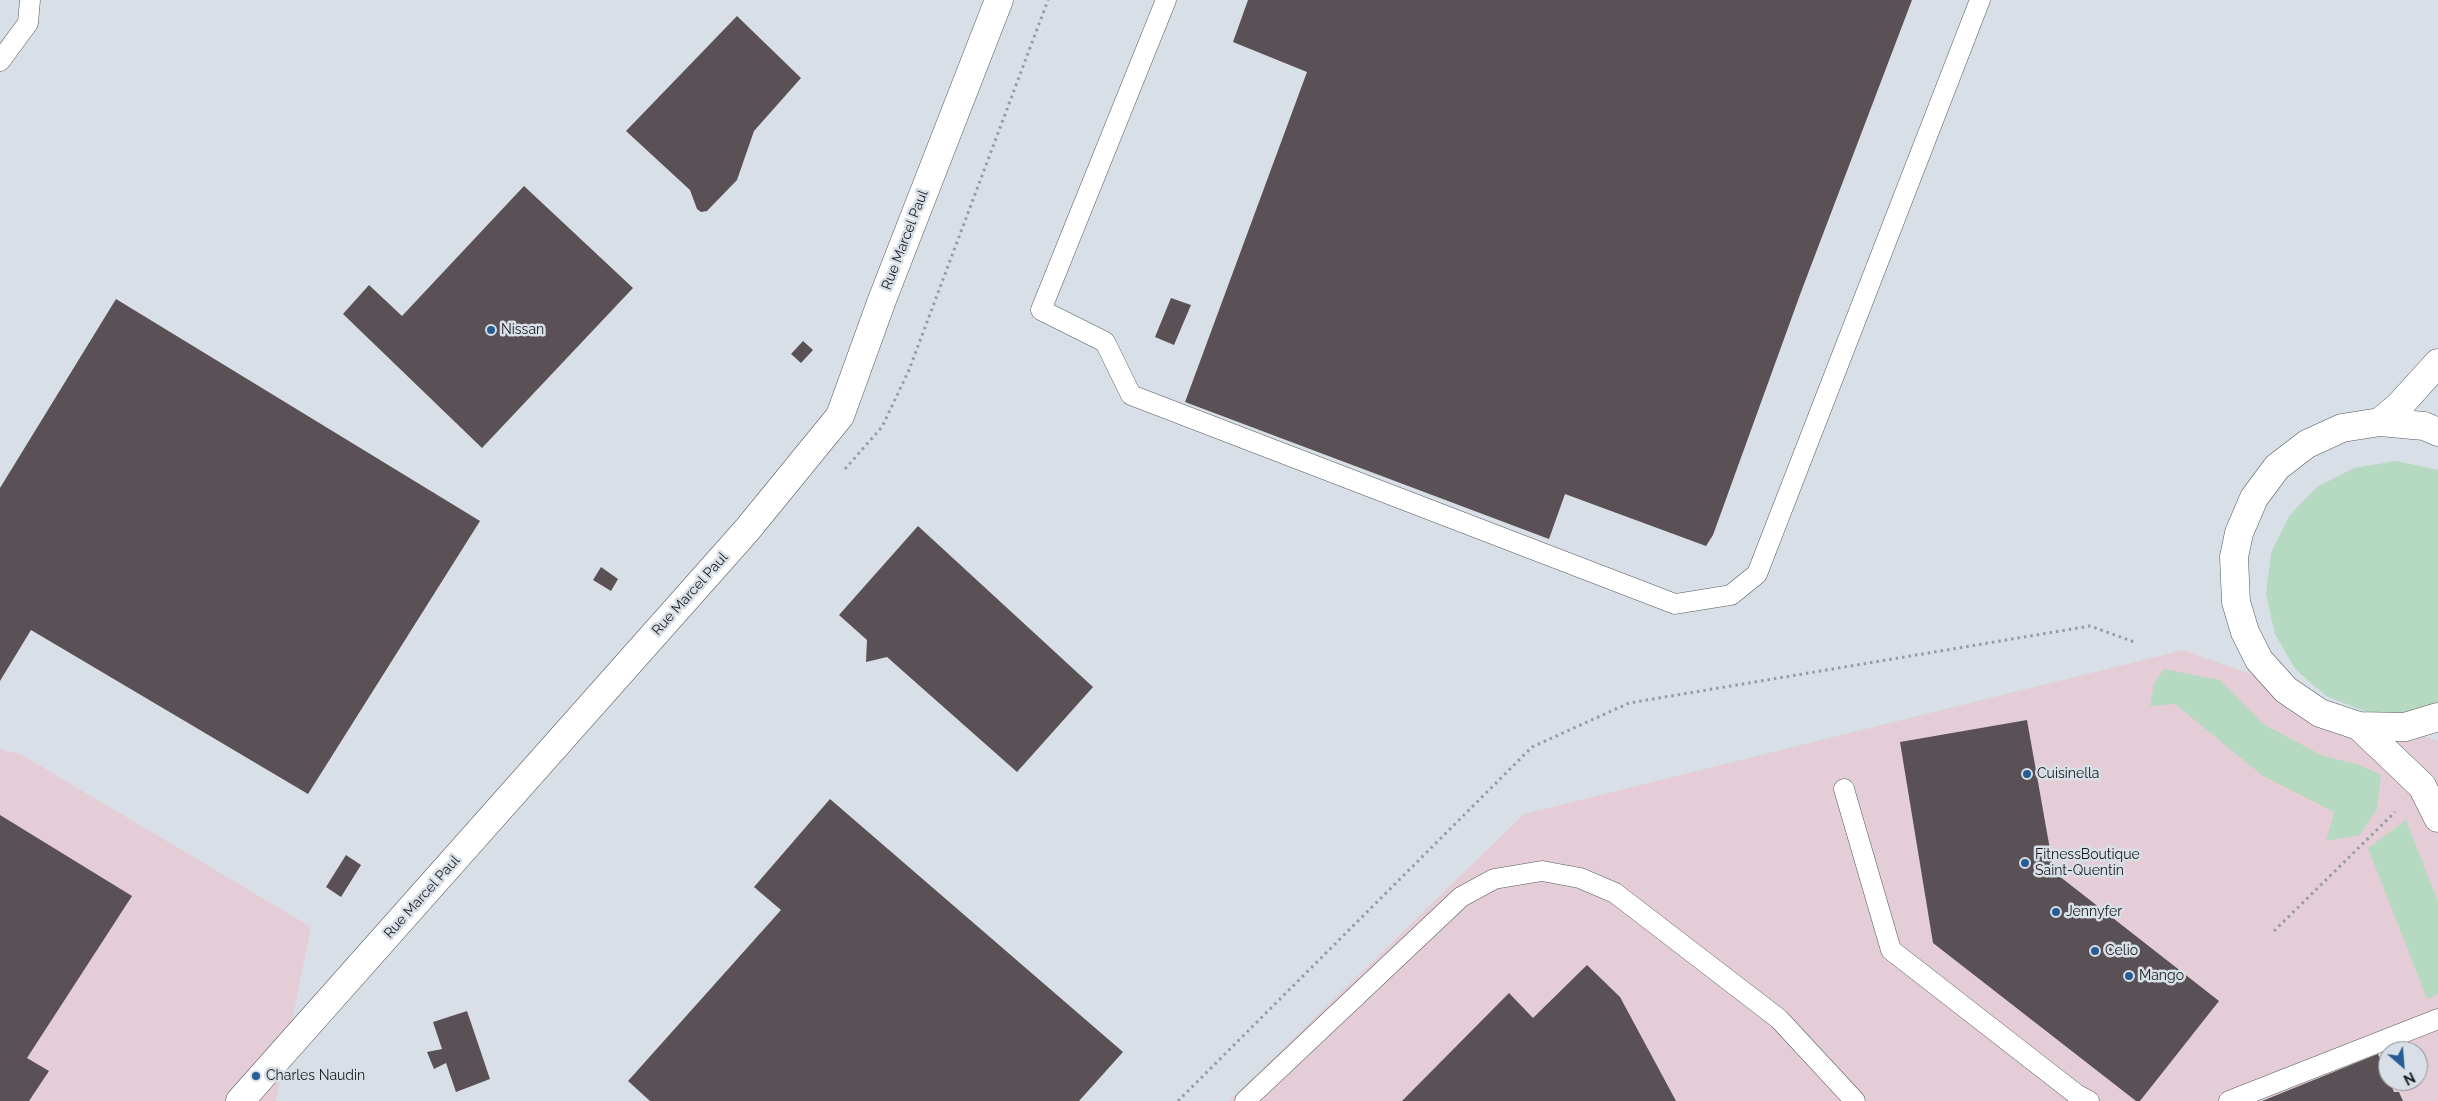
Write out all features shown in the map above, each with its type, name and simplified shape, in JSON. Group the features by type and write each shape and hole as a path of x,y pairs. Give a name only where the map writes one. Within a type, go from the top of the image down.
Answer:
{"street":[{"name":"Rue Marcel Paul","path":"240,1101 747,530 840,416 882,300 1000,0"},
{"path":"2380,422 2400,405 2438,363"},
{"path":"2438,432 2424,426 2380,422 2342,428 2307,444 2277,467 2254,498 2239,533 2234,557 2236,602 2245,632 2260,660 2286,690 2320,713 2359,726 2405,727 2438,718"},
{"path":"2359,726 2422,786 2438,818"}],"lane":[{"path":"0,61 28,23 30,0"},
{"path":"1166,0 1041,310 1105,342 1132,395 1676,604 1731,595 1757,574 1980,0"},
{"path":"1844,789 1892,950 2076,1094 2089,1101"},
{"path":"1245,1101 1461,897 1494,879 1542,871 1580,878 1615,893 1779,1019 1855,1101"},
{"path":"2229,1101 2438,1019"}],"path":[{"path":"882,427 910,370 1048,0"},
{"path":"1178,1101 1532,747 1628,702 2090,626 2137,642"},
{"path":"2274,931 2422,786"}],"shaded area":[{"path":"2183,650 2438,741 2438,1101 1229,1101 1524,814"},
{"path":"0,749 22,755 311,927 276,1101 0,1101"}],"green space":[{"path":"2396,461 2438,470 2438,705 2405,714 2364,711 2326,696 2295,669 2275,634 2266,594 2271,553 2289,516 2317,487 2354,468"},
{"path":"2164,669 2220,680 2263,724 2323,756 2360,765 2381,775 2377,809 2360,835 2326,841 2334,812 2263,776 2175,704 2150,706 2154,684"},
{"path":"2406,820 2438,902 2438,994 2427,999 2368,848"}],"building":[{"path":"1248,0 1912,0 1801,292 1713,535 1706,546 1565,494 1549,539 1185,402 1307,72 1233,42"},
{"path":"737,16 801,78 754,131 737,180 707,211 701,212 697,209 690,190 626,131"},
{"name":"Nissan","path":"524,186 633,288 482,448 343,314 369,285 402,316"},
{"path":"1171,298 1191,305 1174,345 1155,337"},
{"path":"116,299 480,521 308,794 31,630 0,681 0,488"},
{"path":"803,341 813,350 801,363 791,354"},
{"path":"918,526 1093,687 1017,772 887,657 866,662 867,640 839,615"},
{"path":"601,567 618,579 611,591 593,580"},
{"path":"2027,720 2054,872 2219,1001 2140,1101 2136,1101 1933,943 1900,742"},
{"path":"830,799 1123,1052 1079,1101 650,1101 628,1081 781,910 754,887"},
{"path":"0,815 132,896 27,1058 49,1071 29,1101 0,1101"},
{"path":"346,855 361,865 341,897 326,887"},
{"path":"1587,965 1620,997 1676,1101 1402,1101 1509,993 1533,1018"},
{"path":"467,1011 490,1079 456,1092 446,1063 434,1069 427,1052 442,1049 433,1022"},
{"path":"2378,1054 2378,1091 2399,1092 2403,1101 2262,1101"}],"place":[{"name":"Nissan","path":"491,330"},
{"name":"Cuisinella","path":"2027,774"},
{"name":"FitnessBoutique Saint-Quentin","path":"2025,863"},
{"name":"Jennyfer","path":"2056,912"},
{"name":"Celio","path":"2095,951"},
{"name":"Mango","path":"2129,976"},
{"name":"Charles Naudin","path":"256,1076"}]}
